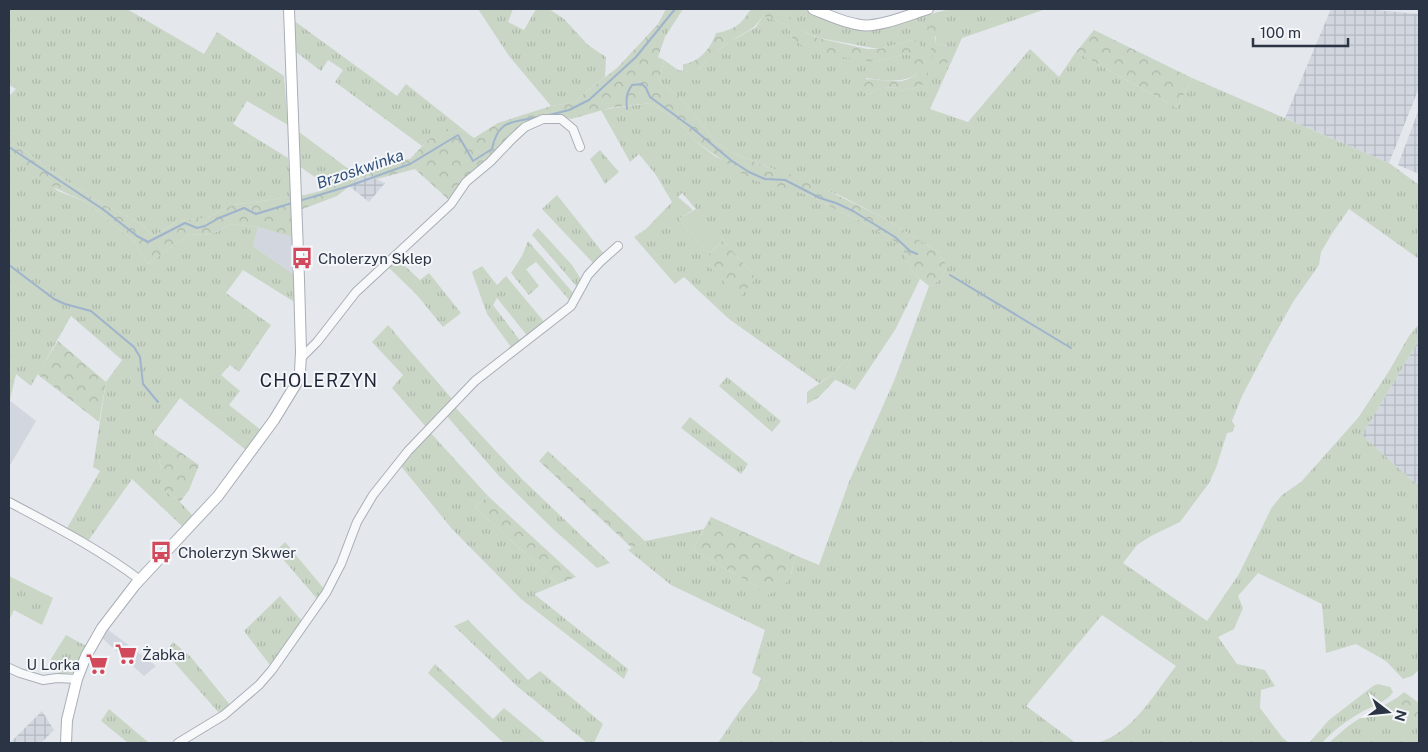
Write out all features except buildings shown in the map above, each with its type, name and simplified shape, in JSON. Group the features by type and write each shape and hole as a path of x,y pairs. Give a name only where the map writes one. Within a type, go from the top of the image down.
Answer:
{"street":[{"path":"66,743 70,705 77,680 86,656 102,628 140,580 218,496 266,430 296,384 300,373 289,9"},
{"path":"813,9 862,26 888,22 928,9"},
{"path":"301,358 317,342 356,292 447,208 466,182 490,162 525,127 543,119 561,119 573,130 580,147"},
{"path":"178,743 224,715 259,685 272,670 326,593 341,564 357,522 373,495 408,451 475,381 571,306 588,275 618,246"},
{"path":"9,502 81,540 140,580"},
{"path":"9,668 43,680 57,678 77,680"}],"shaded area":[{"path":"1331,9 1364,9 1419,14 1419,88 1389,163 1285,118"},
{"path":"1419,109 1419,174 1398,165"},
{"path":"370,176 385,183 369,202 349,186 360,178"},
{"path":"258,227 293,237 294,275 253,246"},
{"path":"1419,340 1419,487 1362,435"},
{"path":"9,400 36,421 9,467"},
{"path":"107,629 156,666 144,676 102,638"},
{"path":"42,711 54,730 41,743 10,743"}],"green space":[{"path":"9,9 127,9 204,54 217,32 284,76 288,125 247,101 233,124 288,158 291,197 232,205 207,218 178,221 153,236 140,223 101,203 57,175 9,139 9,96 16,89 9,85"},
{"path":"478,9 513,9 508,22 524,30 536,9 549,9 564,19 588,45 606,57 605,77 576,102 551,106 509,56"},
{"path":"666,9 683,9 665,37 658,24"},
{"path":"752,9 766,9 789,16 801,30 818,38 867,49 879,49 912,40 918,41 927,60 933,59 927,27 936,24 947,26 948,33 935,37 936,44 947,46 951,61 928,71 928,80 919,87 900,91 899,87 881,88 867,95 860,90 857,81 868,79 902,81 917,75 911,56 907,54 873,62 841,57 803,46 793,40 788,25 763,16 752,28 721,48 698,70 704,78 702,81 694,79 690,72 683,71 683,64 694,61 704,54 716,33 727,31 737,26"},
{"path":"766,9 803,9 855,28 892,24 950,9 1046,9 962,38 930,109 968,122 1030,49 1059,77 1076,52 1177,108 1192,78 1389,163 1419,185 1419,259 1349,209 1321,252 1319,265 1293,302 1242,396 1232,421 1235,426 1232,432 1227,433 1216,468 1209,483 1180,522 1137,545 1123,563 1207,621 1239,574 1272,507 1282,495 1301,482 1358,418 1389,371 1409,336 1419,324 1419,340 1362,435 1419,487 1419,670 1412,676 1403,679 1386,661 1356,644 1326,653 1322,604 1258,573 1238,596 1243,608 1234,629 1218,637 1237,664 1265,670 1275,686 1261,690 1260,708 1282,737 1289,743 1097,743 1110,738 1132,722 1176,666 1102,615 1026,706 1076,743 718,743 757,689 761,678 752,673 765,630 671,585 628,550 645,541 704,529 692,550 758,587 790,580 795,555 819,565 849,482 894,381 929,286 940,280 947,266 938,252 882,217 841,196 733,153 714,141 699,120 676,94 659,82 664,60 678,70 690,72 698,70 712,55 731,41 756,27 763,16 788,25 793,40 873,62 907,54 912,56 917,75 892,81 866,78 867,95 881,88 899,87 900,91 919,87 928,71 947,46 936,44 936,24 933,60 926,60 912,40 879,49 819,38 801,30 788,16"},
{"path":"293,20 397,96 406,84 474,138 459,129 427,141 422,146 335,82 343,70 328,60 321,71 296,52"},
{"path":"658,24 665,37 658,57 664,60 659,82 676,94 699,120 714,141 733,153 806,180 882,217 938,252 947,266 940,280 929,286 913,273 901,246 863,222 809,195 749,179 694,140 676,119 650,103 610,108 571,119 561,117 541,118 465,178 450,201 415,169 377,179 370,176 360,178 337,196 300,210 300,196 321,191 368,165 410,159 427,141 445,129 459,129 474,138 498,123 551,106 576,102 582,95 617,68"},
{"path":"1094,30 1192,78 1177,108 1076,52"},
{"path":"650,103 676,119 694,140 716,157 786,188 809,195 863,222 901,246 913,273 920,279 895,330 855,390 834,379 851,363 847,359 832,375 819,383 729,319 684,277 675,284 634,237 646,229 672,202 656,175 639,154 630,162 601,110","holes":["682,193 756,278 703,247 679,219 693,210 678,197"]},
{"path":"299,132 354,173 328,186 299,166"},
{"path":"9,139 57,175 101,203 140,223 153,236 178,221 207,218 232,205 291,197 293,237 258,227 229,224 219,231 204,235 190,234 148,264 135,242 86,202 44,183 9,152"},
{"path":"600,150 619,172 605,184 590,159"},
{"path":"9,152 58,191 86,202 135,242 148,264 190,234 204,235 219,231 229,224 258,227 253,246 294,275 296,303 243,270 226,293 271,325 239,372 230,365 221,375 240,391 229,405 261,430 246,450 180,398 154,433 161,469 161,488 180,502 194,517 184,528 132,479 88,541 66,530 100,471 93,467 106,382 122,360 71,316 31,386 16,374 9,400"},
{"path":"557,195 604,254 594,264 542,209"},
{"path":"696,209 723,240 703,260 703,247 679,219"},
{"path":"538,228 572,265 582,281 578,288 532,235"},
{"path":"723,240 756,278 739,298 703,260"},
{"path":"528,241 575,295 571,302 536,262 526,269 539,286 529,295 511,273 522,256"},
{"path":"396,258 420,280 429,273 461,313 443,327 416,294 387,266"},
{"path":"482,266 497,285 506,276 546,324 529,338 497,298 493,305 522,343 513,350 487,314 472,272"},
{"path":"388,325 453,400 426,427 392,388 403,375 372,342"},
{"path":"58,341 106,382 99,422 37,374"},
{"path":"847,359 851,363 819,397 807,404 807,392 832,375"},
{"path":"727,377 781,421 772,432 719,386"},
{"path":"454,406 521,478 610,563 597,568 553,529 498,475 446,415"},
{"path":"690,417 748,464 741,474 681,428"},
{"path":"429,431 488,496 475,507 558,584 534,594 628,669 624,679 521,599 452,529 400,465"},
{"path":"154,434 199,465 189,490 180,502 161,488 161,469"},
{"path":"548,451 645,541 632,548 539,461"},
{"path":"488,496 576,577 558,584 475,507"},
{"path":"711,517 795,555 790,580 764,598 758,587 692,550"},
{"path":"285,542 325,590 318,600 276,551"},
{"path":"9,576 53,598 42,625 14,610 9,620"},
{"path":"280,596 303,622 274,664 270,665 244,631"},
{"path":"468,620 528,680 540,671 603,724 594,743 587,743 518,687 454,626"},
{"path":"66,635 86,646 73,673 60,674 51,659"},
{"path":"173,642 191,657 231,706 220,714 166,653"},
{"path":"435,664 493,719 504,708 546,743 504,743 428,673"},
{"path":"1378,684 1390,687 1393,692 1383,701 1364,710 1345,723 1322,743 1309,743 1329,720"},
{"path":"1404,692 1419,703 1419,721 1400,708 1381,713 1378,709"},
{"path":"1400,708 1419,721 1419,743 1329,743 1352,724 1371,712 1378,709 1382,713"},
{"path":"109,709 148,742 127,742 101,721"}],"waterway":[{"name":"Brzoskwinka","path":"545,116 569,110 589,100 636,57 675,9"},
{"path":"627,109 627,96 630,88 632,85 642,84 650,97 749,172 765,179 785,180 820,198 853,211 895,237 910,251 917,254"},
{"name":"Brzoskwinka","path":"299,201 349,186 410,164 458,135 473,161 492,149 498,132 502,127 514,122 538,117"},
{"name":"Brzoskwinka","path":"9,147 104,210 137,236 148,242 185,223 197,228 244,208 256,214 292,203"},
{"path":"9,265 54,299 91,311 134,347 140,357 143,384 158,402"},
{"path":"950,275 1071,348"}],"place":[{"name":"Cholerzyn Sklep","path":"302,258"},
{"name":"Cholerzyn Skwer","path":"161,552"},
{"name":"Żabka","path":"126,654"},
{"name":"U Lorka","path":"97,664"}],"district":[{"name":"CHOLERZYN","path":"319,380"}]}
